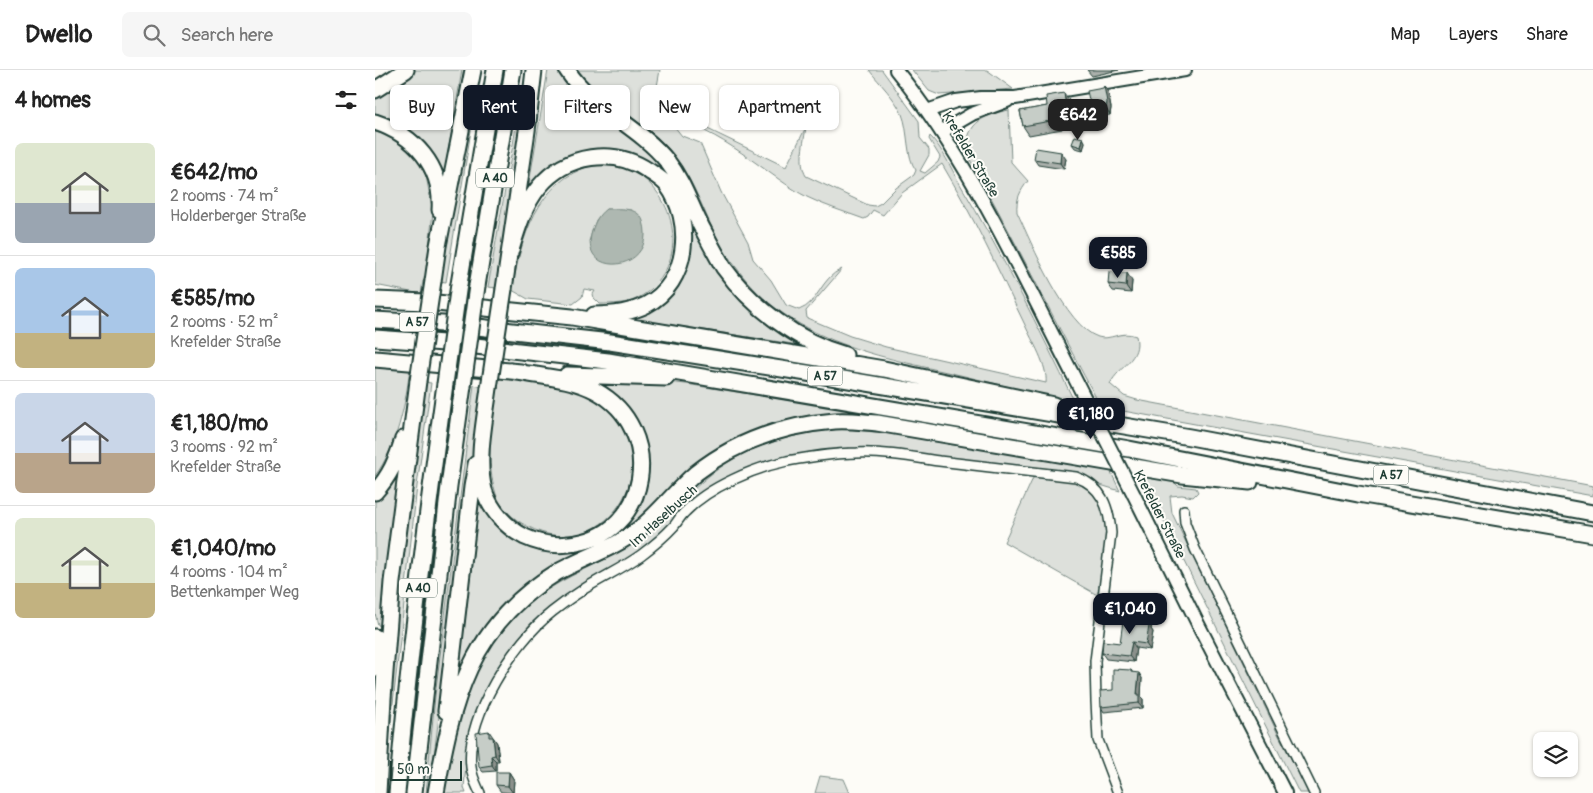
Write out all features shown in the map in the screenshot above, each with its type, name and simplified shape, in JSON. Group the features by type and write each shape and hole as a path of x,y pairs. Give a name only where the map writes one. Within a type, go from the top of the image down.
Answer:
{"highway":[{"path":"375,90 407,70"},
{"path":"378,793 392,582 415,399 438,246 473,70"},
{"name":"A 40","path":"397,793 408,673 430,487 459,284 495,70"},
{"name":"A 40","path":"414,793 449,486 477,286 513,70"},
{"path":"511,371 574,383 595,391 623,414 638,441 641,478 635,495 626,511 601,536 581,543 556,546 534,542 515,532 494,511 485,491 481,466 489,388 510,253 534,70"},
{"path":"527,131 539,70"},
{"path":"567,70 585,94 644,137 666,161 681,183 701,226 724,268 742,290 759,306 785,326 837,353 916,370 965,385"},
{"path":"375,122 392,128 409,139 425,155 435,175 441,203 438,246"},
{"path":"510,253 517,228 529,202 539,187 551,175 568,164 589,157 616,157 641,165 666,184 676,201 685,241 681,260 673,278 661,294 646,304 629,311 608,315 578,315 572,317"},
{"path":"375,294 406,300 572,317 807,355 965,385 1190,437"},
{"path":"375,300 406,300"},
{"name":"A 57","path":"375,320 460,325 610,342 807,373 1190,437 1593,513"},
{"name":"A 57","path":"375,338 458,344 608,361 1129,449 1358,494 1593,534"},
{"path":"379,359 511,371 757,385"},
{"path":"375,492 383,484 397,462 415,399"},
{"path":"440,770 471,497 486,413"},
{"path":"436,793 448,730 463,681 474,656 487,636 506,613 555,574 619,542 638,529 697,473 726,454 756,438 811,424 837,421 877,423 1182,474 1260,483 1327,494 1358,494"},
{"path":"375,637 378,793"}],"main road":[{"name":"Krefelder Straße","path":"896,70 927,111 955,153 1004,241 1285,793"},
{"path":"927,111 957,101 981,98 1015,98 1185,70"},
{"path":"941,132 972,114 1015,98"}],"street":[{"name":"Im Haselbusch","path":"480,793 473,779 471,750 481,712 508,660 529,633 551,613 578,593 615,572 659,541 685,511 720,486 752,472 784,462 825,454 859,453 896,455 1075,477 1087,481 1098,491 1110,516 1111,534 1095,661 1096,701 1099,740 1118,793"},
{"path":"1184,510 1185,523 1195,549 1314,793"}],"shaded area":[{"path":"414,70 462,70 453,123 453,85 390,85 390,130 452,130 443,181 439,173 375,118 375,94"},
{"path":"478,70 481,70 479,85 475,85"},
{"path":"503,70 506,70 504,85 500,85"},
{"path":"526,70 530,70 528,85 523,85"},
{"path":"548,70 561,70 577,85 546,85"},
{"path":"576,70 660,70 657,85 640,85 640,124 630,117 630,85 590,85"},
{"path":"869,70 882,70 919,121 920,138 929,149 929,155 920,171 925,173 938,162 940,157 929,139 930,136 946,158 991,237 1074,401 870,353 813,331 787,316 763,298 731,260 718,240 683,167 657,137 648,130 677,130 682,136 700,143 721,192 748,242 753,259 771,280 786,305 799,310 806,307 829,278 842,269 806,311 807,318 850,336 886,347 1046,383 1045,369 1035,346 975,224 942,164 902,193 883,215 873,210 864,219 807,197 724,141 701,130 709,130 786,167 806,130 802,165 806,176 868,205 875,206 914,175 916,170 909,151 902,114"},
{"path":"912,70 987,70 1013,89 939,95 929,91"},
{"path":"545,88 545,130 626,130 659,160 709,250 812,347 628,318 685,262 675,192 605,151 527,196"},
{"path":"1009,110 1011,162 1028,181 1019,195 1017,212 1051,282 1062,301 1086,330 1102,338 1125,334 1136,336 1136,351 1133,357 1110,384 1124,396 1593,486 1593,496 1101,407 968,156 967,145 969,136 977,123 991,115"},
{"path":"467,130 471,130 446,282 439,281"},
{"path":"493,130 496,130 471,287 466,286"},
{"path":"515,130 521,130 497,288 488,287"},
{"path":"375,132 388,135 403,144 417,158 426,176 433,212 425,280 423,281 421,294 375,285"},
{"path":"593,165 609,165 624,168 634,172 650,184 662,199 669,216 673,235 672,253 665,271 654,286 634,300 625,303 600,304 594,298 593,294 595,291 584,289 582,297 573,304 528,299 512,290 520,251 535,214 545,198 558,184 574,173","holes":["606,209 631,210 589,241 596,220"]},
{"path":"606,209 632,211 637,213 643,221 645,238 640,251 630,260 618,264 606,263 596,257 591,247 594,225"},
{"path":"375,365 410,367 403,410 395,438 375,476"},
{"path":"498,375 563,387 587,395 597,401 620,424 631,450 631,476 622,501 605,520 583,533 556,536 527,526 504,508 496,494 490,464 491,434"},
{"path":"605,381 657,381 686,384 869,413 869,416 841,412 840,417 754,435 635,526 553,569 458,679 480,494 483,499 551,548 617,528 645,459 599,386 604,387"},
{"path":"424,382 431,383 417,486 384,785 396,599"},
{"path":"474,385 482,387 429,793 426,793 435,696"},
{"path":"844,429 905,435 1109,468 1120,491 1097,484 1085,477 843,449 810,452 771,461 727,480 642,552 551,606 530,624 498,668 485,694 473,726 466,765 464,788 466,793 443,793 456,725 469,686 483,659 501,633 535,599 559,583 622,550 654,528 704,480 735,458 788,437"},
{"path":"399,470 381,626 378,625 375,613 375,498"},
{"path":"1034,476 1066,479 1084,484 1095,493 1103,506 1109,534 1099,596 1004,542"},
{"path":"1148,476 1173,481 1178,486 1196,488 1198,492 1193,497 1182,495 1170,496 1172,513 1277,732 1309,793 1299,793 1153,499 1142,482"},
{"path":"820,776 844,779 850,793 815,793"}],"building":[{"path":"1104,86 1107,102 1106,109 1097,110 1098,107 1091,108 1087,91 1103,88"},
{"path":"1064,93 1066,107 1054,109 1056,120 1023,126 1020,111 1047,106 1046,96"},
{"path":"1075,136 1083,138 1081,147 1072,144"},
{"path":"1036,148 1061,152 1060,163 1034,159"},
{"path":"1109,272 1127,273 1126,286 1108,284"},
{"path":"1138,606 1146,607 1145,612 1149,613 1146,644 1132,642 1129,656 1102,653 1103,641 1120,643 1123,621 1135,622"},
{"path":"1113,669 1131,670 1131,672 1139,673 1137,694 1139,694 1139,703 1101,707 1100,691 1113,690"},
{"path":"489,731 489,737 493,737 495,755 491,756 492,765 479,767 476,733"},
{"path":"496,772 509,772 508,786 496,785"}]}
